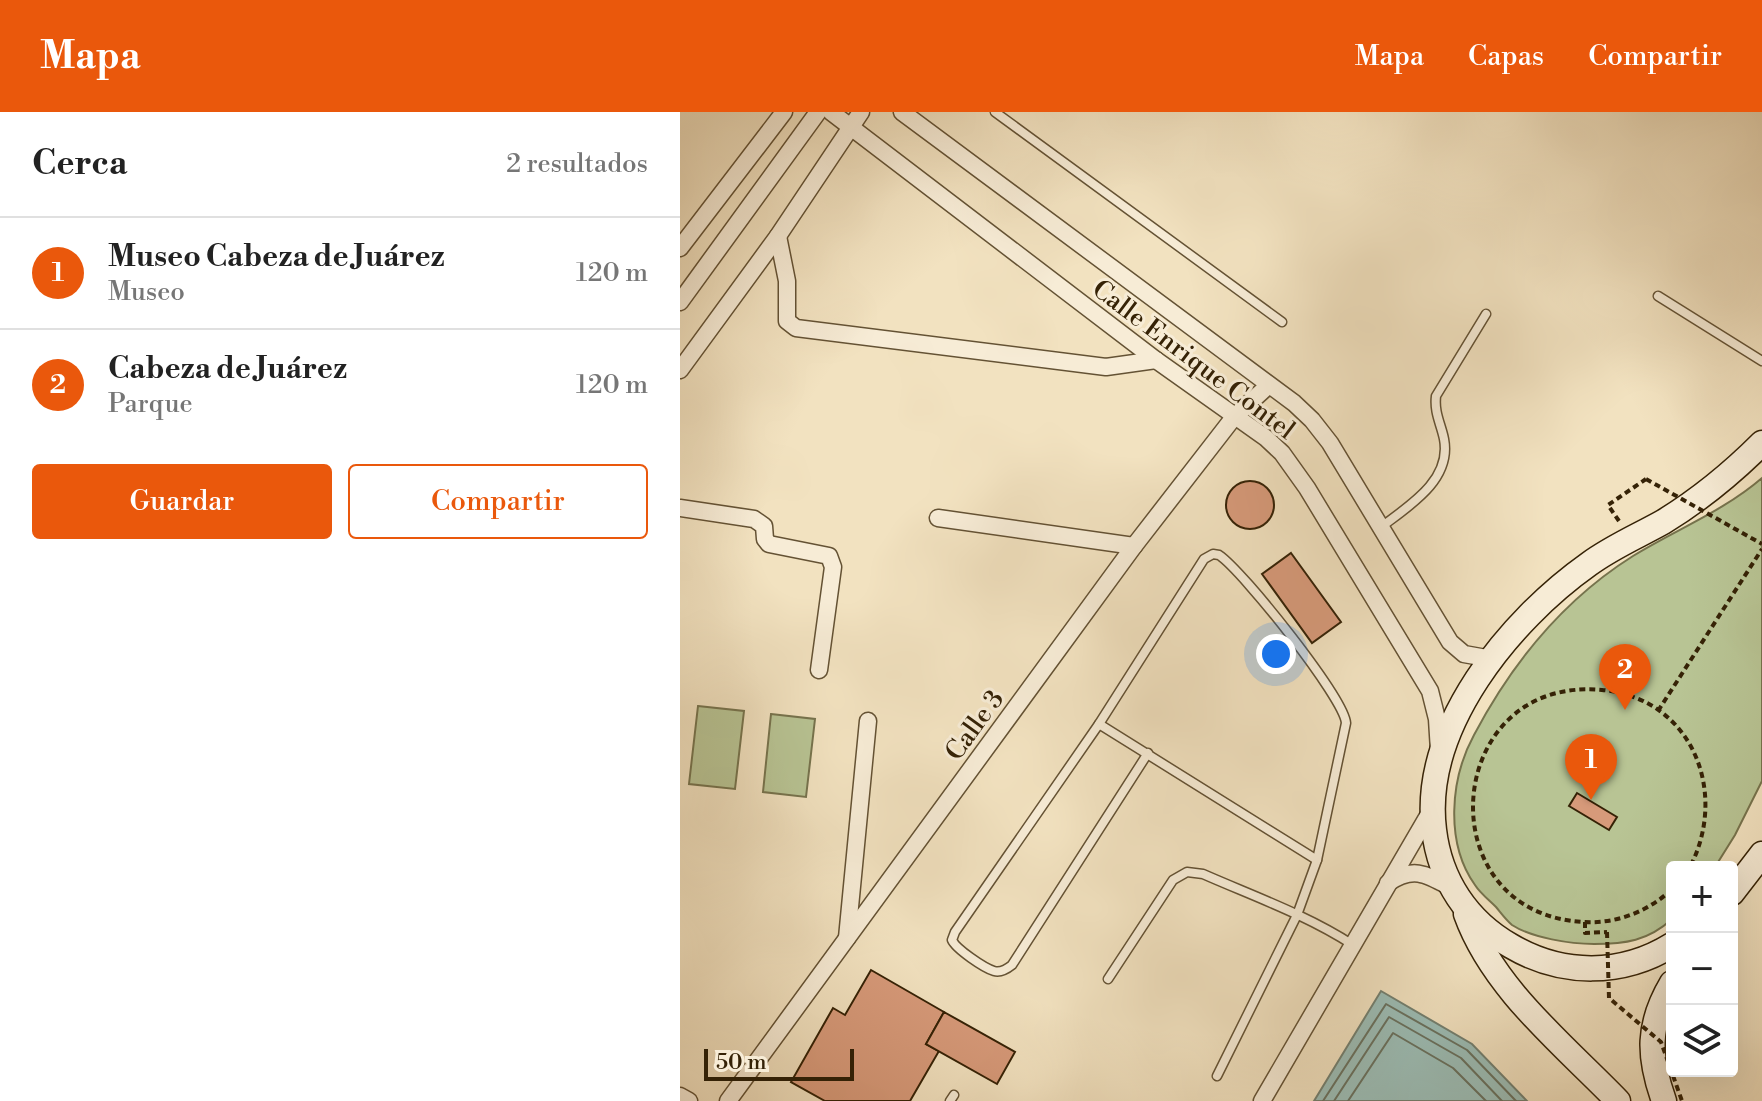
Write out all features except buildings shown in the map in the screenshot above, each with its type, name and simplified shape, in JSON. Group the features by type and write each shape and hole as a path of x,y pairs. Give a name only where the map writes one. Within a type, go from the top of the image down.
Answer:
{"main road":[{"path":"1618,1101 1495,972 1471,929 1436,847 1432,807 1437,771 1453,723 1472,687 1492,659 1536,610 1571,577 1690,504 1762,443"},
{"path":"1738,886 1762,854"},
{"path":"1456,896 1476,920 1508,945 1558,966 1606,968 1666,948"},
{"path":"1664,1101 1651,1046 1657,1014 1666,995"}],"street":[{"path":"680,248 784,112"},
{"path":"680,302 818,112"},
{"name":"Calle Enrique Contel","path":"831,112 1282,453 1307,488 1430,691 1439,736 1437,771"},
{"path":"680,370 778,236 861,112"},
{"name":"Calle Enrique Contel","path":"902,112 1312,420 1330,443 1456,649 1472,657 1492,659"},
{"path":"778,236 787,281 787,321 796,328 1106,367 1156,360"},
{"path":"680,273 700,276"},
{"name":"Calle 3","path":"728,1101 1134,546 1234,417 1269,385"},
{"path":"680,508 754,519 764,526 765,539 769,544 829,556 833,567 819,670"},
{"path":"938,518 1134,546"},
{"path":"847,940 868,721"},
{"path":"1262,1101 1432,807"},
{"path":"1387,884 1400,875 1418,873 1456,896"},
{"path":"680,1096 689,1101"}],"lane":[{"path":"995,112 1282,322"},
{"path":"1658,296 1762,361"},
{"path":"1381,527 1438,478 1445,459 1444,440 1435,409 1436,396 1486,314"},
{"path":"1148,753 1012,965 1003,971 993,971 956,947 952,940 1099,724 1204,559 1213,554 1224,558 1300,649 1346,719 1317,860 1297,915 1217,1076"},
{"path":"1099,724 1317,860"},
{"path":"1108,979 1173,880 1187,872 1203,874 1297,915 1331,930 1354,945"}],"path":[{"path":"1608,505 1646,479 1762,546 1658,711"},
{"path":"1666,894 1632,915 1585,922 1555,918 1537,911 1513,894 1493,873 1480,848 1473,820 1473,791 1480,762 1500,729 1530,705 1566,691 1595,689 1624,694 1658,711 1686,738 1696,755 1706,792 1704,831 1692,861"},
{"path":"1585,922 1585,933 1607,932 1609,998 1661,1042 1682,1101"}],"green space":[{"path":"1762,478 1762,781 1735,835 1719,861 1666,861 1666,924 1645,937 1616,943 1574,943 1520,930 1477,888 1459,850 1455,831 1456,791 1466,752 1474,735 1523,658 1584,592 1633,556 1747,490"},
{"path":"698,706 744,711 735,789 689,784"},
{"path":"771,714 815,719 806,797 763,792"}],"water":[{"path":"1381,991 1472,1044 1527,1101 1314,1101"}],"place":[{"name":"Cabeza de Juárez","path":"1625,710"},
{"name":"Museo Cabeza de Juárez","path":"1591,800"}]}
